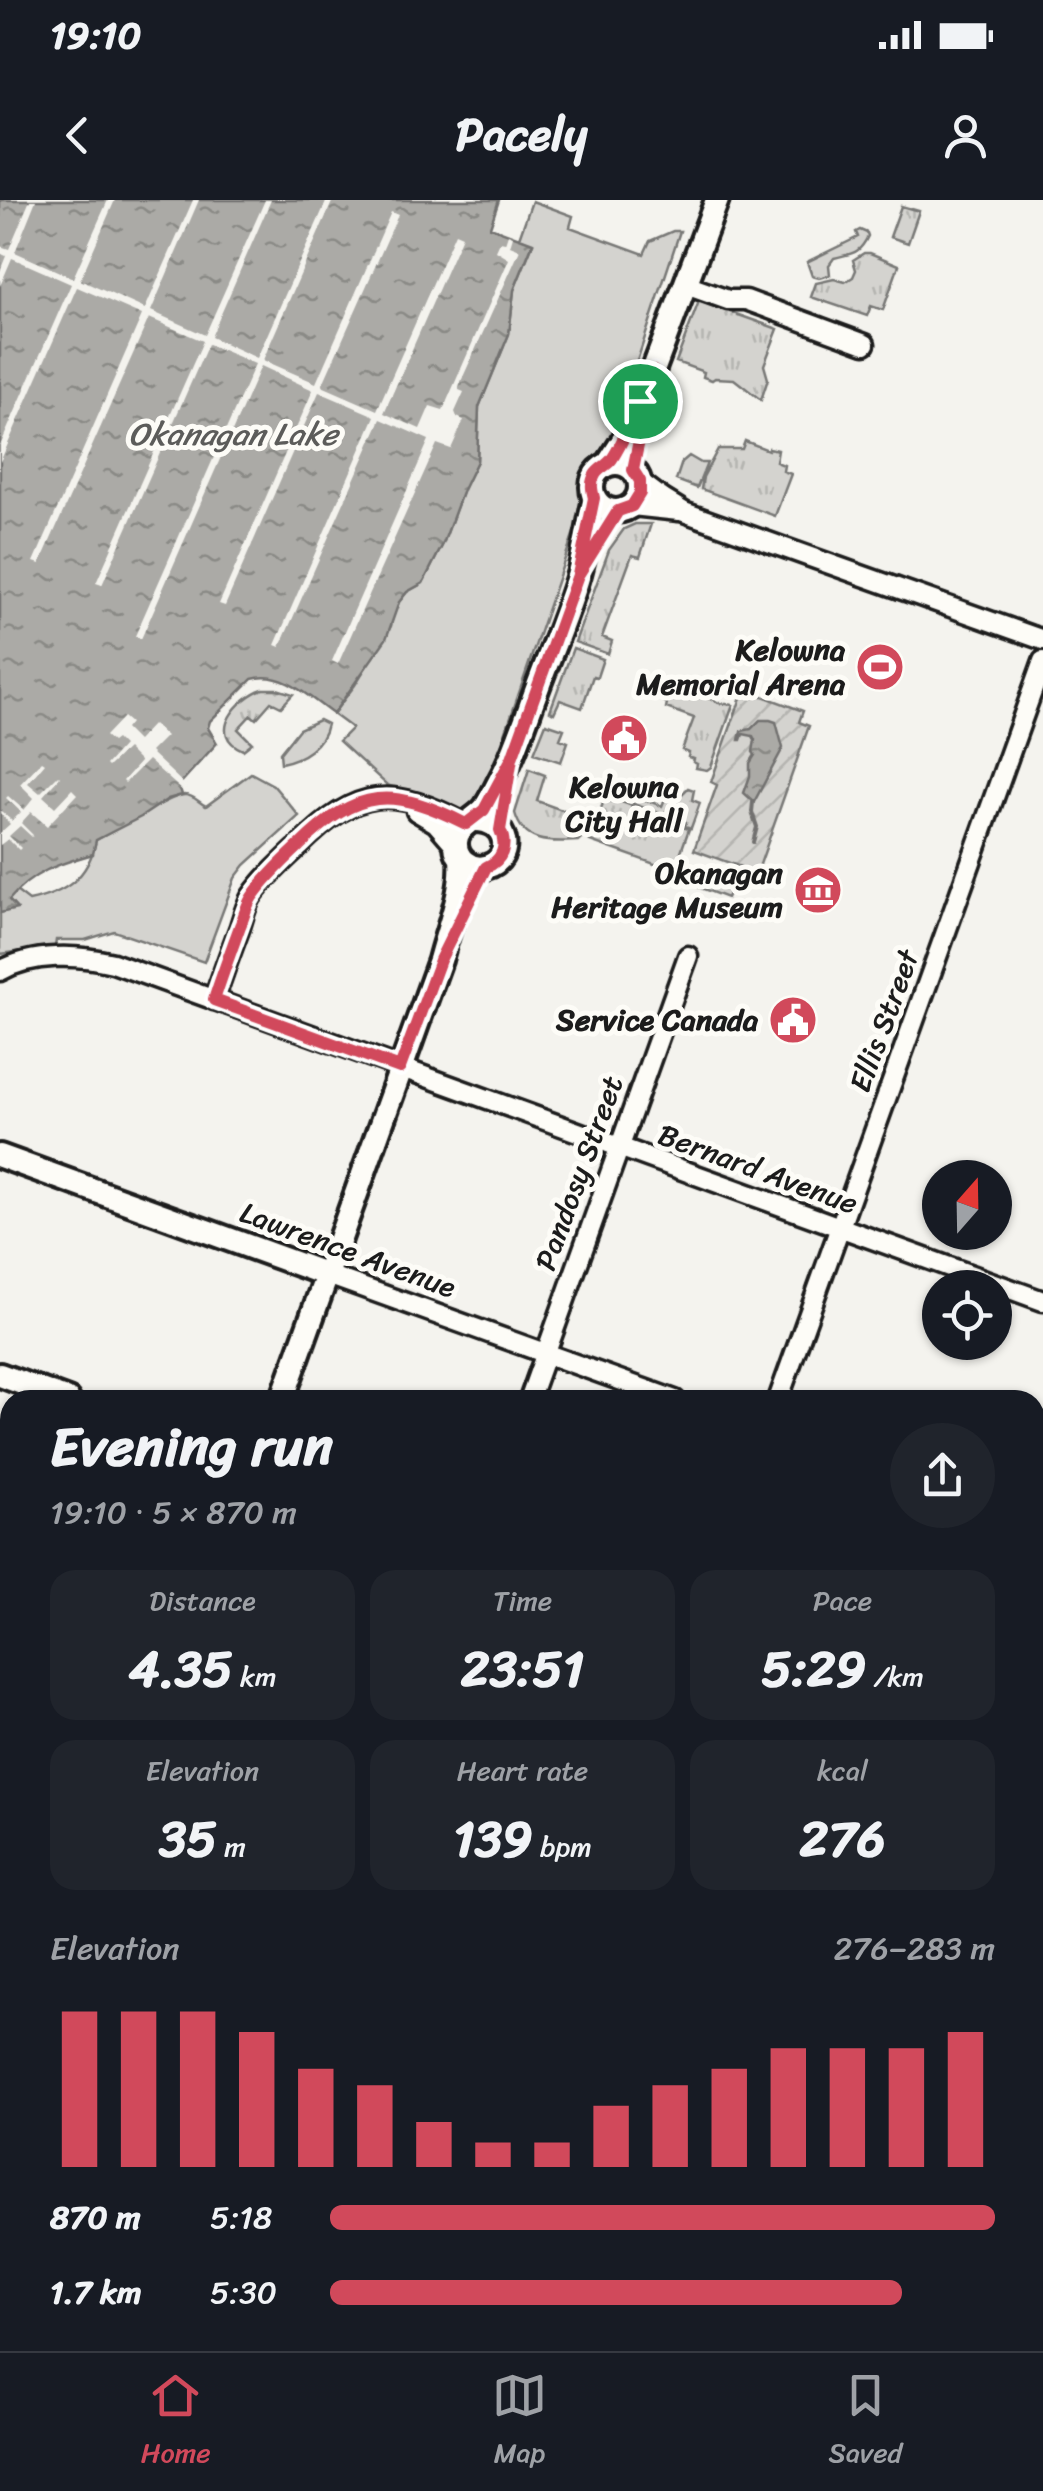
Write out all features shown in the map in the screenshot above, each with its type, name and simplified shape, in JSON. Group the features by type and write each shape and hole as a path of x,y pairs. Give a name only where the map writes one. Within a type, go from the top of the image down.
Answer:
{"main road":[{"path":"625,508 604,508 594,498 593,478 625,438 717,200"},
{"path":"578,575 640,493 636,475 653,371"},
{"path":"608,464 622,464 636,475"},
{"path":"440,960 462,871 464,837 484,810 512,758 578,575 594,498"},
{"path":"500,830 512,758"},
{"path":"285,1390 440,960 486,867 500,857 504,848 500,830 487,820 464,837"},
{"path":"464,837 473,866 486,867"},
{"name":"Lawrence Avenue","path":"0,1156 326,1274"},
{"path":"0,1375 41,1390"}],"street":[{"path":"686,284 728,300 746,300 865,344"},
{"path":"636,475 684,512 1043,640"},
{"path":"625,508 684,512"},
{"name":"Ellis Street","path":"782,1390 1043,660"},
{"path":"214,1000 249,902 332,816 366,799 394,799 464,837"},
{"name":"Bernard Avenue","path":"0,971 48,958 98,960 1043,1302"},
{"name":"Pandosy Street","path":"532,1390 687,961"},
{"name":"Lawrence Avenue","path":"326,1274 648,1390"}],"green space":[{"path":"532,201 573,216 570,227 644,254 650,241 680,231 608,449 584,478 584,503 493,769 494,778 469,812 456,811 387,785 339,741 352,728 333,714 391,626 399,602 423,583 477,461 479,407 509,334 514,290 533,244 519,238"},
{"path":"901,206 919,211 908,243 890,237"},
{"path":"860,230 868,236 861,247 834,258 829,265 830,275 812,276 807,262 858,237 856,232"},
{"path":"864,253 899,265 883,310 871,306 867,316 811,297 816,283 834,279 845,282 853,277 853,260"},
{"path":"699,301 778,329 764,365 768,379 761,400 734,379 712,380 703,377 704,372 676,362"},
{"path":"745,441 778,450 776,462 791,474 775,516 701,489 718,449 742,449"},
{"path":"689,456 707,463 697,488 676,480 682,462"},
{"path":"651,524 640,557 632,555 602,637 612,641 608,654 575,642 609,550 624,529"},
{"path":"573,648 603,659 582,708 560,700 554,713 550,711"},
{"path":"671,684 733,705 707,770 696,768 694,759 682,750 694,718 666,708"},
{"path":"263,689 293,694 281,707 271,702 256,719 251,715 238,729 252,743 243,750 232,743 226,726 244,700"},
{"path":"744,689 803,711 799,722 809,726 757,873 694,850 717,785 711,782"},
{"path":"319,720 327,724 316,745 304,755 281,763 280,753 299,729"},
{"path":"546,723 564,729 560,739 568,742 561,762 534,753"},
{"path":"529,769 545,775 537,801 581,817 583,812 589,815 581,839 540,840 519,824 515,813"},
{"path":"251,773 273,785 299,816 235,878 204,962 114,931 85,940 56,940 55,947 0,954 0,913 16,908 8,900 16,891 29,901 54,894 81,874 96,840 178,796 191,796 206,806"},
{"path":"688,788 694,790 692,800 700,803 691,828 685,826 686,822 633,804 634,796 662,806 669,789 682,794"},
{"path":"604,800 616,800 689,829 674,871 590,841"},
{"path":"704,870 734,880 733,894 729,893 727,898 698,887 695,881"}],"water":[{"name":"Okanagan Lake","path":"0,200 499,200 490,227 533,243 514,290 509,334 479,407 477,461 443,544 423,583 399,602 386,639 333,714 285,682 252,679 210,721 208,728 217,743 179,785 182,795 96,840 93,854 36,876 9,900 17,909 0,913"},
{"path":"760,720 776,722 783,748 754,802 744,793 755,755 755,740 743,734 739,740 741,731 751,729"}],"pier":[{"path":"30,200 36,200 15,252 73,278 108,200 115,200 80,280 145,309 193,200 199,200 151,311 205,335 265,200 271,200 211,337 257,358 327,200 333,200 263,360 316,383 391,212 398,215 322,386 377,410 455,233 462,236 384,413 420,429 430,406 443,410 509,259 496,251 508,234 513,236 510,246 520,250 459,386 464,392 455,412 464,420 451,449 437,444 338,664 332,661 429,440 381,419 280,647 275,645 375,416 319,392 225,606 219,604 313,390 261,366 141,639 135,636 255,364 208,344 102,585 96,583 203,341 149,318 40,564 34,562 142,315 77,287 0,462 0,446 71,284 12,258 0,286 6,256 0,253 0,246 9,249"},
{"path":"123,717 130,723 125,729 137,741 153,724 166,736 150,752 186,786 184,792 148,760 125,783 140,762 127,749 106,765 123,746 105,736"},
{"path":"42,761 45,763 28,783 40,793 58,775 43,796 55,807 72,789 77,794 47,826 31,812 21,823 32,837 20,826 9,836 19,850 8,839 0,845 0,833 10,824 1,811 12,821 21,812 6,798 24,810 34,798 20,784"}],"waterway":[{"path":"753,802 757,827 753,842"}],"place":[{"name":"Kelowna Memorial Arena","path":"880,667"},
{"name":"Kelowna City Hall","path":"624,738"},
{"name":"Okanagan Heritage Museum","path":"818,890"},
{"name":"Service Canada","path":"793,1020"}],"route":[{"path":"640,401 625,438 593,478 594,498 578,575 512,758 484,810 466,824 406,800 378,798 350,805 332,816 286,858 252,898 214,1000 400,1068 440,960 486,867 500,857 504,848 500,830 512,758 534,697 578,575 618,511 632,506 640,493 640,481 633,470 653,371 640,401"}]}
